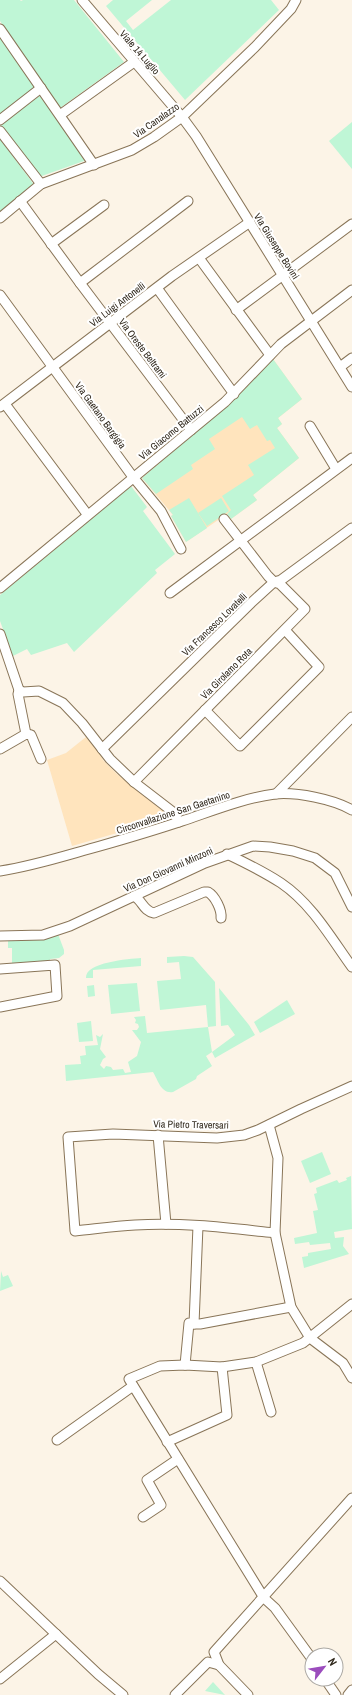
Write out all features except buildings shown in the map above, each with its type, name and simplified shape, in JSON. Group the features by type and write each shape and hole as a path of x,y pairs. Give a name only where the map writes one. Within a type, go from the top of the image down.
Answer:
{"street":[{"name":"Viale 14 Luglio","path":"82,0 182,117"},
{"name":"Via Canalazzo","path":"0,218 41,184 132,150 154,137 182,117 255,47 291,9 296,0"},
{"path":"0,29 94,165"},
{"path":"60,115 134,62"},
{"path":"0,120 41,88"},
{"name":"Via Giuseppe Bovini","path":"182,117 196,136 352,387"},
{"path":"0,131 41,184"},
{"name":"Via Oreste Beltrami","path":"20,201 191,430"},
{"path":"80,283 188,201"},
{"path":"51,244 104,205"},
{"name":"Via Luigi Antonelli","path":"2,405 157,288 250,222"},
{"path":"236,310 352,224"},
{"path":"199,258 270,355"},
{"path":"157,288 234,394"},
{"name":"Via Giacomo Battuzzi","path":"0,588 87,514 133,478 234,394 270,355 352,290"},
{"name":"Via Gaetano Bargigia","path":"0,295 133,478 161,510 181,549"},
{"path":"340,367 352,358"},
{"path":"2,405 87,514"},
{"path":"310,426 336,470"},
{"path":"170,594 352,458"},
{"path":"224,519 274,582"},
{"name":"Via Francesco Lovatelli","path":"102,749 274,582 281,580 352,528"},
{"name":"Via Girolamo Rota","path":"134,782 305,609 280,584 274,582"},
{"path":"205,710 240,746 319,667 284,630"},
{"path":"0,634 19,690 18,694 26,734"},
{"path":"19,690 23,692 39,691 63,703 82,723 110,759 134,782 174,812 178,822"},
{"path":"276,794 352,717"},
{"path":"0,749 26,734 31,735 42,759"},
{"name":"Circonvallazione San Gaetanino","path":"0,871 35,864 242,802 276,794 295,794 350,806"},
{"path":"228,854 253,846 293,851 315,858 335,873 352,907"},
{"name":"Via Don Giovanni Minzoni","path":"0,936 43,935 70,926 228,854 282,884 302,901 315,916 352,967"},
{"path":"134,896 138,898 147,910 154,913 204,892 208,892 214,898 221,918"},
{"path":"0,969 55,965 57,996 0,1007"},
{"name":"Via Pietro Traversari","path":"166,1224 136,1225 75,1231 68,1137 113,1134 217,1138 244,1134 269,1125 301,1109 351,1090"},
{"path":"269,1125 278,1158 275,1233 291,1307 310,1338 344,1363 352,1378"},
{"path":"158,1135 166,1224 275,1233"},
{"path":"194,1324 198,1226"},
{"path":"57,1440 131,1382 160,1366 185,1365 222,1367 256,1362 303,1343 352,1304"},
{"path":"185,1365 189,1323 200,1324 291,1307"},
{"path":"256,1362 271,1412"},
{"path":"167,1442 227,1415 222,1367"},
{"path":"131,1382 264,1598 275,1608 304,1648"},
{"path":"143,1516 161,1505 147,1480 178,1459"},
{"path":"248,1695 219,1665 214,1652 352,1498"},
{"path":"0,1581 98,1674 123,1695"},
{"path":"0,1678 56,1634"},
{"path":"175,1695 208,1662 219,1665"},
{"path":"348,1695 352,1690"}],"shaded area":[{"path":"273,359 302,399 278,418 282,424 277,428 299,458 253,495 257,500 231,519 227,514 186,542 171,516 173,515 142,478 237,397"},
{"path":"86,737 98,750 103,760 117,774 167,814 167,817 72,846 47,760 66,753"}],"green space":[{"path":"0,0 74,0 124,62 60,108 0,21"},
{"path":"113,0 152,0 126,21 133,30 171,0 271,0 279,10 185,100 106,6"},
{"path":"0,35 36,88 0,115"},
{"path":"41,95 85,158 84,161 39,177 0,124"},
{"path":"352,122 352,169 329,141"},
{"path":"0,139 35,186 0,214"},
{"path":"273,359 302,399 278,418 282,424 277,428 299,458 253,495 257,500 231,519 227,514 231,510 222,496 254,475 248,465 275,448 270,440 267,441 257,425 250,429 242,417 209,439 215,449 191,465 193,469 156,494 142,478 237,397"},
{"path":"131,486 147,507 143,511 175,554 155,570 157,573 74,652 67,643 31,655 27,649 13,656 0,621 0,595"},
{"path":"189,498 207,528 186,542 169,510"},
{"path":"221,498 229,511 207,526 198,513"},
{"path":"58,934 64,950 64,954 59,958 50,959 50,961 12,963 12,948 8,948 8,940 35,940"},
{"path":"167,957 193,957 215,982 216,1026 208,1027 206,1005 160,1010 157,981 181,979 179,962 167,963"},
{"path":"141,958 141,966 93,970 93,978 86,978 92,968 100,965 109,962"},
{"path":"137,983 140,1011 111,1014 108,985"},
{"path":"94,985 95,996 88,997 87,986"},
{"path":"219,988 249,1025 255,1035 215,1058 212,1052 235,1035 228,1025 221,1026"},
{"path":"287,1000 295,1014 260,1033 254,1022"},
{"path":"145,1016 147,1033 208,1027 212,1052 206,1056 212,1066 197,1076 196,1079 173,1092 163,1089 153,1072 66,1081 65,1065 81,1064 80,1056 86,1055 85,1046 98,1045 96,1035 100,1037 103,1034 100,1049 106,1057 100,1065 104,1069 106,1066 111,1067 113,1070 123,1069 125,1073 131,1072 128,1062 137,1056 141,1042 132,1030 137,1030 139,1027 138,1024 135,1023 136,1020 134,1017"},
{"path":"91,1021 93,1041 79,1042 77,1023"},
{"path":"322,1152 331,1174 310,1183 301,1161"},
{"path":"351,1176 352,1229 334,1232 335,1238 344,1237 343,1246 349,1254 304,1268 302,1257 308,1256 308,1253 331,1249 330,1243 310,1245 309,1242 295,1244 294,1238 317,1233 313,1211 318,1210 314,1194 317,1193 316,1188 337,1180 339,1183 347,1180 346,1178"},
{"path":"1,1271 3,1277 8,1275 13,1286 0,1291"},
{"path":"213,1682 225,1695 205,1691"}]}
